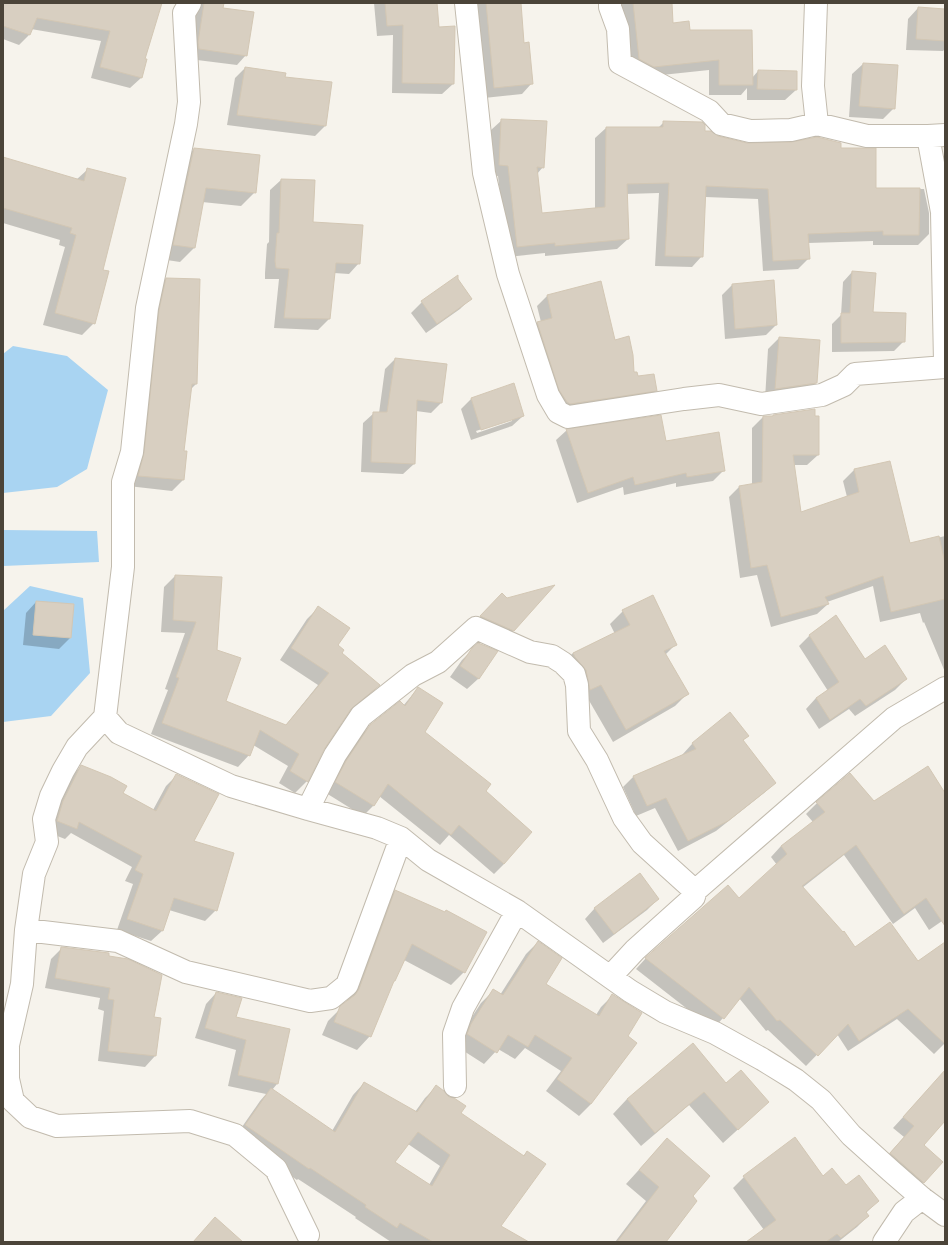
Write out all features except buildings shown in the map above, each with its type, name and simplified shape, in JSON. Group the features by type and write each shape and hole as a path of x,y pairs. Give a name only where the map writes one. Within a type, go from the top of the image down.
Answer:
{"street":[{"path":"190,3 184,13 189,102 186,124 147,308 132,452 123,482 123,567 105,717 77,747 51,796 44,819 47,842 34,874 26,930 22,984 8,1045 8,1079 13,1102 30,1117 57,1126 190,1121 235,1135 276,1169 308,1235"},
{"path":"466,3 484,173 508,274 548,395 558,412 568,417 719,395 761,404 822,395 844,385 855,374 945,367"},
{"path":"610,3 610,7 618,28 620,64 708,111 721,124 750,131 791,130 817,124 867,136 936,136 942,212 945,362"},
{"path":"816,3 813,86 817,124"},
{"path":"308,810 335,755 361,716 413,675 438,662 476,628 530,652 552,656 563,663 574,674 577,685 579,731 597,760 624,818 642,842 695,892"},
{"path":"611,976 635,950 694,897 695,892 894,718 945,688"},
{"path":"105,717 119,733 231,786 308,810 377,828 401,838 428,860 517,911 611,976 630,991 666,1012 715,1032 796,1080 820,1100 851,1135 922,1198 945,1215"},
{"path":"26,930 118,942 186,972 310,1001 331,998 347,985 401,838"},
{"path":"455,1086 454,1034 463,1008 517,911"},
{"path":"884,1242 904,1212 922,1198"}],"water":[{"path":"13,346 67,356 108,390 87,469 57,487 3,493 3,354"},
{"path":"3,530 97,531 99,562 3,566"},
{"path":"30,586 83,598 90,673 51,716 3,722 3,611"}]}
